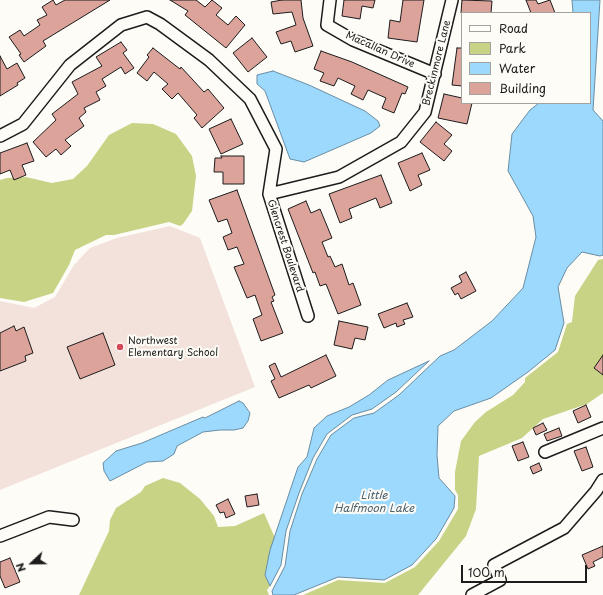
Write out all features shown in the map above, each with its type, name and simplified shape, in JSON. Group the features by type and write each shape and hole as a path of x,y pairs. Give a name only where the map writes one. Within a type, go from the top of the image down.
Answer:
{"street":[{"name":"Macallan Drive","path":"330,0 327,25 353,40 435,74"},
{"name":"Breckinmore Lane","path":"269,194 339,177 401,142 425,112 452,0"},
{"name":"Glencrest Boulevard","path":"0,136 23,124 70,66 121,26 147,17 160,24 209,60 250,99 276,149 269,194 308,316"},
{"path":"545,452 603,428"},
{"path":"472,595 500,580 494,565 564,528 596,491 603,480"},
{"path":"0,536 49,517 73,520"}],"shaded area":[{"name":"Northwest Elementary School","path":"170,226 200,238 255,387 0,490 0,301 34,308 55,297 74,265 90,248 117,238"}],"green space":[{"path":"132,123 153,124 176,134 192,156 196,176 192,211 183,224 180,226 169,222 114,235 106,235 75,250 69,265 53,293 24,302 0,298 0,180 26,177 52,183 73,179 87,166 109,135"},
{"path":"603,259 603,393 587,404 543,419 522,438 479,456 476,509 466,536 418,595 303,595 338,580 385,583 415,567 439,541 458,509 458,495 455,490 455,472 461,441 475,422 486,412 513,395 525,382 525,378 558,352 567,324 572,322 575,296 598,260"},
{"path":"163,478 180,483 200,499 214,516 218,527 235,526 264,513 275,538 265,575 270,586 267,590 269,595 79,595 109,531 110,520 116,508 141,492 145,486"}],"water":[{"name":"Little Halfmoon Lake","path":"572,0 600,0 593,110 603,121 603,255 600,256 582,252 567,268 558,287 564,323 555,350 528,372 491,398 454,411 438,426 437,455 439,478 455,496 454,508 436,539 412,565 384,580 338,577 294,595 273,595 272,591 285,566 290,531 302,494 317,459 331,435 354,418 374,413 399,395 440,356 454,350 492,321 523,288 536,237 533,216 508,171 512,134 530,110 538,104 591,104 591,12 573,12"},
{"path":"273,71 309,85 365,111 378,121 380,126 371,133 304,162 290,159 265,91 257,84 257,75"},
{"path":"429,361 396,392 372,409 352,415 327,434 313,458 299,493 286,531 281,565 270,586 265,575 270,550 298,467 307,457 314,428 327,416 349,407 369,395 388,380"},
{"path":"239,401 243,403 250,413 248,421 243,428 203,432 177,446 174,454 163,461 147,462 110,481 104,471 103,463 116,451 142,443 203,417 205,418"}],"building":[{"path":"53,0 56,5 65,0 110,0 43,41 46,46 24,62 19,55 21,54 9,37 20,30 24,36 40,25 37,20 47,15 42,7"},
{"path":"170,0 196,0 205,7 212,0 222,8 216,15 228,25 236,16 245,25 226,48 185,15 188,11"},
{"path":"282,0 301,0 303,18 313,46 295,52 291,41 281,44 276,32 296,25 292,12 273,14 271,2"},
{"path":"344,0 375,0 373,8 362,6 360,19 342,16"},
{"path":"403,0 424,0 417,42 388,38 390,20 400,22"},
{"path":"462,0 492,1 491,12 461,12"},
{"path":"526,0 536,0 538,4 550,0 555,12 531,12"},
{"path":"252,38 267,57 248,72 233,53"},
{"path":"121,42 127,50 123,53 134,68 125,74 121,67 102,79 106,86 96,92 100,100 84,108 86,112 79,118 84,126 65,140 71,146 61,155 56,149 46,157 33,142 56,120 52,114 78,94 72,82 102,66 96,57"},
{"path":"153,48 180,69 181,67 204,92 208,89 224,108 202,128 194,118 197,115 178,93 172,99 162,89 168,84 154,72 147,81 137,73 149,57 147,55"},
{"path":"457,48 461,48 461,86 452,85"},
{"path":"321,51 352,62 408,87 405,94 402,93 394,113 382,108 386,98 368,90 363,100 351,94 355,86 338,78 334,86 320,81 324,73 314,69"},
{"path":"0,56 7,69 17,63 25,78 17,83 18,85 0,96"},
{"path":"444,94 461,98 461,104 472,104 467,124 438,118"},
{"path":"231,119 243,144 221,154 209,129"},
{"path":"436,122 452,135 444,144 452,151 444,161 420,142"},
{"path":"27,143 34,161 22,165 26,175 14,180 10,170 0,174 0,153"},
{"path":"422,153 430,170 418,175 422,185 410,191 398,163"},
{"path":"221,156 244,156 244,184 223,184 223,172 214,172 215,158 222,158"},
{"path":"381,175 392,203 380,208 376,198 349,209 352,218 340,223 329,194"},
{"path":"237,190 275,295 272,297 274,301 271,302 283,333 261,341 253,319 262,315 255,295 247,298 234,267 244,264 237,247 228,250 223,237 232,233 227,219 218,222 209,200"},
{"path":"306,201 311,213 320,209 332,238 322,242 328,257 330,256 335,267 342,264 349,285 353,283 361,305 338,314 326,284 320,286 315,272 313,273 288,209"},
{"path":"466,272 476,291 461,299 458,293 455,295 451,288 462,282 459,276"},
{"path":"407,303 413,317 403,320 405,324 397,327 396,323 384,328 378,314"},
{"path":"339,321 368,327 365,340 355,338 352,349 334,345"},
{"path":"14,326 16,331 24,327 33,353 25,356 26,361 0,371 0,333"},
{"path":"103,333 115,365 80,379 67,347"},
{"path":"326,355 336,376 311,388 309,385 279,398 271,381 275,379 269,366 275,363 281,377"},
{"path":"603,355 603,375 594,368"},
{"path":"586,405 591,417 578,423 573,411"},
{"path":"543,423 547,430 536,435 533,428"},
{"path":"559,428 562,436 547,441 544,434"},
{"path":"523,442 529,457 518,461 512,446"},
{"path":"586,447 593,467 582,471 574,451"},
{"path":"539,463 542,470 533,474 530,467"},
{"path":"257,494 259,505 247,507 245,496"},
{"path":"228,499 235,514 226,518 224,512 220,513 216,505"},
{"path":"603,546 603,557 593,562 595,566 588,569 582,555"},
{"path":"10,558 20,582 5,588 0,576 0,562"}],"place":[{"name":"Northwest Elementary School","path":"120,347"}]}
